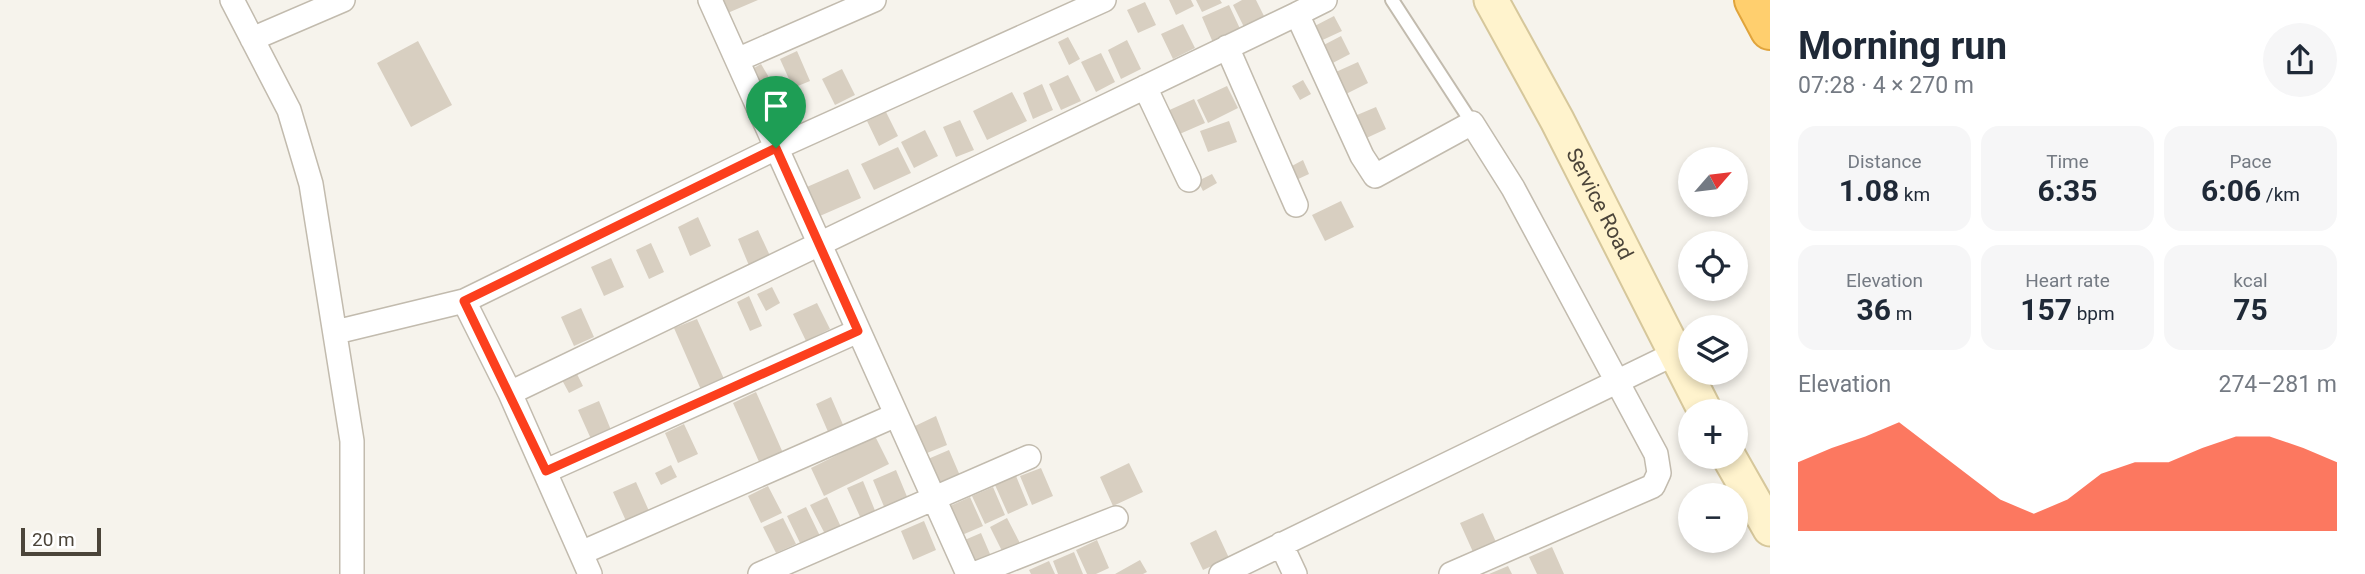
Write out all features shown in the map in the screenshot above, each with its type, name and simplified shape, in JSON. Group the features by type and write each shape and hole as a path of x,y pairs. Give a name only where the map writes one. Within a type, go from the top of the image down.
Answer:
{"highway":[{"path":"1754,0 1770,30"}],"main road":[{"name":"Service Road","path":"1491,0 1557,120 1699,399"},
{"path":"1736,469 1770,529"}],"street":[{"path":"232,0 289,110 312,184 352,441 352,574"},
{"path":"252,39 343,0"},
{"path":"709,0 968,574"},
{"path":"737,61 874,0"},
{"path":"336,332 464,301 776,148 1104,0"},
{"path":"510,393 1325,0"},
{"path":"1297,14 1362,156 1375,176 1472,123 1513,188 1656,454 1658,473 1653,486 1451,574"},
{"path":"1227,47 1296,205"},
{"path":"1145,87 1189,180"},
{"path":"464,301 510,393 590,574"},
{"path":"546,471 858,331"},
{"path":"1221,574 1676,353"},
{"path":"581,553 896,415"},
{"path":"760,574 1029,457"},
{"path":"974,574 1116,518"},
{"path":"1281,544 1294,574"}],"lane":[{"path":"1392,0 1472,123"}],"building":[{"path":"716,0 758,0 723,15"},
{"path":"1169,0 1191,0 1194,6 1176,15"},
{"path":"1196,0 1220,0 1222,3 1202,12"},
{"path":"1242,0 1256,0 1266,20 1246,31 1233,5"},
{"path":"1145,2 1156,25 1138,33 1127,10"},
{"path":"1229,5 1242,33 1214,45 1202,17"},
{"path":"1334,16 1342,31 1314,44 1307,30"},
{"path":"1183,24 1195,48 1173,59 1161,34"},
{"path":"1341,36 1350,54 1327,66 1318,48"},
{"path":"1068,37 1080,59 1069,65 1058,42"},
{"path":"1127,40 1141,69 1121,79 1108,50"},
{"path":"418,41 452,105 411,127 377,63"},
{"path":"797,51 810,81 793,88 780,59"},
{"path":"1101,53 1115,82 1096,92 1081,62"},
{"path":"1358,62 1368,83 1338,98 1327,76"},
{"path":"761,64 773,84 759,92 747,72"},
{"path":"842,69 855,95 835,105 822,79"},
{"path":"1068,75 1081,101 1061,110 1049,84"},
{"path":"1303,80 1311,94 1300,100 1292,86"},
{"path":"1042,84 1053,110 1033,119 1023,93"},
{"path":"1227,86 1238,108 1208,123 1197,100"},
{"path":"1012,92 1027,121 987,140 973,111"},
{"path":"1194,99 1205,123 1175,136 1165,112"},
{"path":"1376,107 1386,129 1360,141 1350,118"},
{"path":"886,112 898,136 879,146 867,121"},
{"path":"960,120 974,150 956,157 943,127"},
{"path":"1229,121 1237,142 1208,152 1200,131"},
{"path":"925,130 938,156 914,168 901,142"},
{"path":"898,147 911,173 874,190 861,164"},
{"path":"1303,160 1309,174 1296,180 1290,167"},
{"path":"848,169 861,198 813,219 800,190"},
{"path":"1212,174 1217,183 1203,191 1198,181"},
{"path":"1341,201 1354,227 1325,241 1312,215"},
{"path":"698,217 711,246 690,256 678,227"},
{"path":"758,230 771,258 750,268 738,239"},
{"path":"651,243 664,272 649,279 636,250"},
{"path":"611,258 624,287 604,296 591,267"},
{"path":"772,287 780,303 766,311 757,294"},
{"path":"749,296 762,326 750,331 737,302"},
{"path":"817,303 830,329 806,341 793,314"},
{"path":"581,308 594,337 574,346 561,317"},
{"path":"697,319 725,381 702,392 674,328"},
{"path":"576,372 583,386 569,393 562,380"},
{"path":"756,392 783,453 760,464 733,403"},
{"path":"831,397 844,427 829,434 816,404"},
{"path":"599,401 611,430 591,439 578,410"},
{"path":"936,416 947,445 927,453 915,426"},
{"path":"684,424 698,454 678,463 665,433"},
{"path":"875,436 889,464 824,496 811,468"},
{"path":"949,450 961,478 940,487 928,459"},
{"path":"1129,463 1143,492 1113,506 1100,477"},
{"path":"671,465 677,477 661,485 655,473"},
{"path":"1041,468 1053,496 1032,505 1020,476"},
{"path":"896,470 908,499 885,509 873,480"},
{"path":"1016,476 1028,505 1008,514 995,485"},
{"path":"863,481 876,513 861,519 847,488"},
{"path":"636,482 649,511 626,521 613,492"},
{"path":"768,486 782,513 761,523 748,496"},
{"path":"993,487 1005,515 985,524 972,496"},
{"path":"827,497 841,527 825,534 810,505"},
{"path":"970,497 983,526 962,535 950,506"},
{"path":"806,507 820,536 801,545 787,516"},
{"path":"1483,513 1496,542 1473,552 1460,523"},
{"path":"783,518 796,544 776,553 763,527"},
{"path":"1007,518 1022,547 1004,555 990,527"},
{"path":"924,521 936,550 913,560 901,531"},
{"path":"1216,530 1229,558 1203,570 1190,543"},
{"path":"981,533 993,561 973,570 960,542"},
{"path":"1097,540 1109,568 1096,574 1087,574 1076,550"},
{"path":"1552,547 1564,574 1537,574 1529,557"},
{"path":"1074,552 1083,574 1058,574 1053,561"},
{"path":"1140,560 1147,572 1115,574"},
{"path":"1049,561 1055,574 1031,574 1029,570"},
{"path":"1508,566 1512,574 1489,574"}],"route":[{"path":"776,148 858,331 546,471 464,301 776,148"}]}
